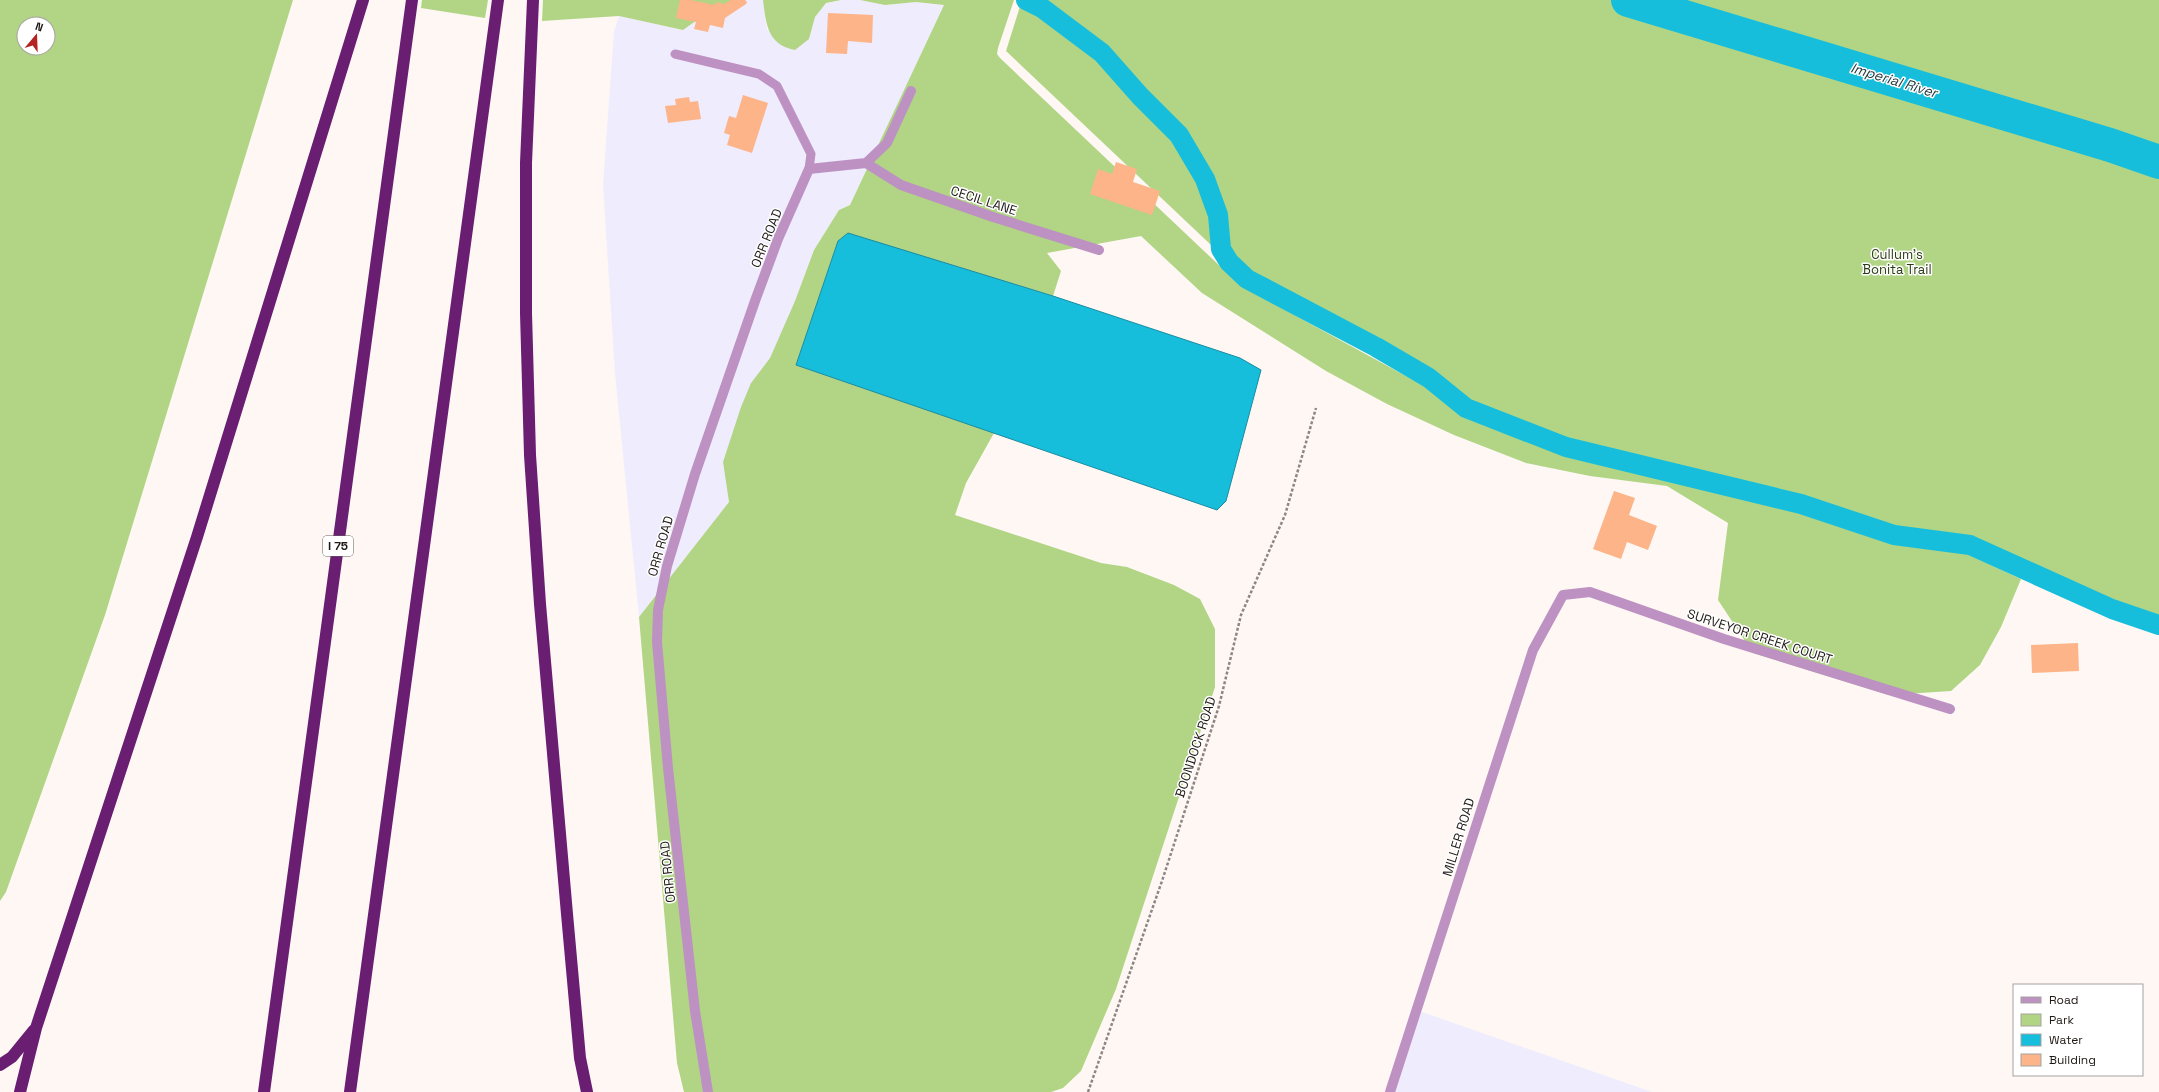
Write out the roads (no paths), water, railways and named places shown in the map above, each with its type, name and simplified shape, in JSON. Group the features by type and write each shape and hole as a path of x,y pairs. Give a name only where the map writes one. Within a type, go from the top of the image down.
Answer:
{"highway":[{"path":"20,1092 36,1028 197,537 364,0"},
{"name":"I 75","path":"264,1092 412,0"},
{"path":"533,0 526,163 526,314 530,455 540,604 580,1058 586,1092"},
{"path":"350,1092 497,5"},
{"path":"0,1065 12,1057 36,1028"}],"street":[{"path":"809,170 866,163 887,143 911,91"},
{"name":"CECIL LANE","path":"866,163 901,186 993,217 1099,250"},
{"name":"ORR ROAD","path":"708,1092 695,1011 668,768 657,642 658,610 667,566 698,466 755,300 778,239 809,170"},
{"name":"SURVEYOR CREEK COURT","path":"1563,595 1590,592 1724,639 1950,709"},
{"name":"MILLER ROAD","path":"1390,1092 1530,656 1563,595"}],"lane":[{"path":"675,54 759,74 777,86 811,154 809,170"}],"water":[{"path":"848,233 1053,296 1240,358 1261,370 1226,501 1217,510 796,365 838,241"}],"waterway":[{"path":"1026,0 1042,8 1102,53 1140,96 1179,135 1205,179 1218,215 1221,249 1229,262 1247,279 1376,347 1429,378 1466,408 1566,447 1801,504 1894,535 1970,545 2112,609 2159,625"},
{"name":"Imperial River","path":"1628,0 2110,145 2159,162"}],"park label":[{"name":"Cullum's Bonita Trail","path":"1897,262"}]}
